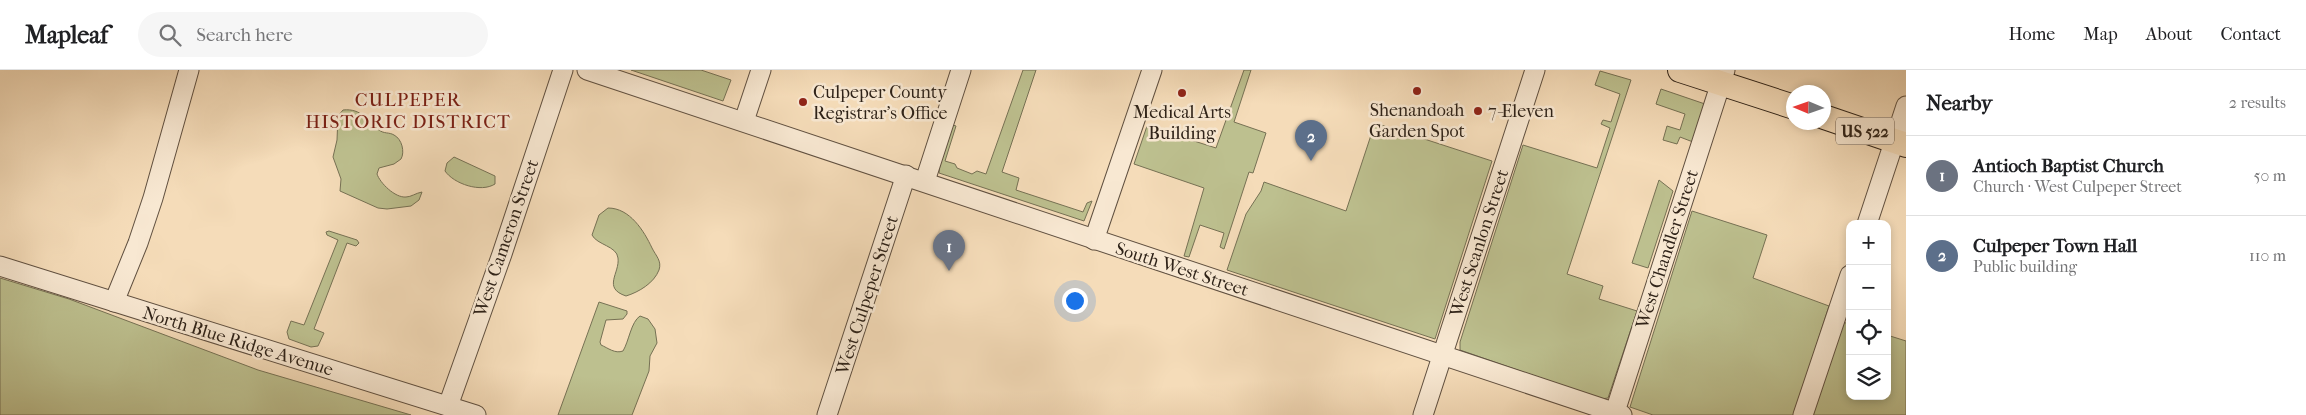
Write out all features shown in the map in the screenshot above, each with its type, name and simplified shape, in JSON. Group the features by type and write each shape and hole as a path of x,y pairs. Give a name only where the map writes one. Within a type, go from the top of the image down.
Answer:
{"main road":[{"path":"1680,70 1723,77 1786,104"},
{"name":"US 522","path":"1831,119 1900,143"}],"street":[{"path":"114,302 138,243 153,198 188,70"},
{"name":"West Cameron Street","path":"448,406 502,254 563,70"},
{"name":"South West Street","path":"588,70 744,120 1094,240 1617,414"},
{"path":"744,120 761,70"},
{"path":"924,181 962,70"},
{"path":"1094,240 1152,70"},
{"name":"West Scanlon Street","path":"1423,415 1535,70"},
{"name":"West Chandler Street","path":"1617,414 1723,77"},
{"path":"1869,220 1900,143 1906,106"},
{"name":"West Culpeper Street","path":"827,415 906,175"},
{"name":"North Blue Ridge Avenue","path":"0,266 476,415"},
{"path":"1803,415 1846,287"}],"green space":[{"path":"631,70 701,70 731,80 723,101"},
{"path":"1023,70 1036,70 1002,172 1019,178 1016,190 1083,212 1087,203 1092,201 1084,221 939,173 940,163 953,125 956,126 945,161 955,164 957,168 972,174 977,171 986,174"},
{"path":"1244,70 1251,70 1234,122 1266,133 1253,173 1249,172 1224,249 1220,247 1224,233 1200,225 1189,257 1184,256 1204,188 1134,164 1147,126 1216,148"},
{"path":"1600,71 1631,80 1567,274 1603,286 1599,299 1637,311 1608,398 1601,399 1460,350 1460,342 1523,145 1597,168 1610,128 1601,124 1603,120 1611,122 1620,94 1595,85"},
{"path":"1661,89 1705,104 1693,142 1680,137 1677,144 1663,140 1667,126 1680,130 1685,114 1656,104"},
{"path":"343,110 360,113 379,130 392,134 399,139 403,149 401,159 394,164 379,168 377,174 393,193 402,197 422,192 419,200 411,206 387,209 378,208 340,191 341,179 333,157 337,140 338,116"},
{"path":"1375,123 1492,161 1435,339 1227,270 1246,214 1261,191 1264,182 1346,211"},
{"path":"454,157 495,176 495,184 483,188 468,186 455,180 445,171 447,163"},
{"path":"1659,180 1673,191 1648,268 1632,263"},
{"path":"608,208 623,212 635,222 645,235 660,264 657,275 650,283 626,296 619,293 613,284 618,264 617,254 592,235 599,215"},
{"path":"1692,211 1767,235 1753,278 1829,306 1794,415 1653,415 1630,407"},
{"path":"329,231 357,240 359,243 356,246 347,243 314,329 324,333 318,346 311,347 289,339 287,332 291,321 304,325 338,240 327,235 326,232"},
{"path":"0,278 69,299 258,370 411,415 0,415"},
{"path":"599,302 627,311 623,319 606,320 600,342 601,345 614,351 623,351 632,327 640,316 648,319 655,329 657,343 650,356 649,371 632,415 558,415"},
{"path":"1842,322 1846,323 1846,400 1891,400 1891,336 1906,341 1906,415 1811,415"}],"place":[{"name":"Shenandoah Garden Spot","path":"1417,91"},
{"name":"Medical Arts Building","path":"1182,93"},
{"name":"Culpeper County Registrar's Office","path":"803,102"},
{"name":"7-Eleven","path":"1478,111"},
{"name":"Culpeper Town Hall","path":"1311,161"},
{"name":"Antioch Baptist Church","path":"949,271"}],"district":[{"name":"CULPEPER HISTORIC DISTRICT","path":"408,110"}]}
